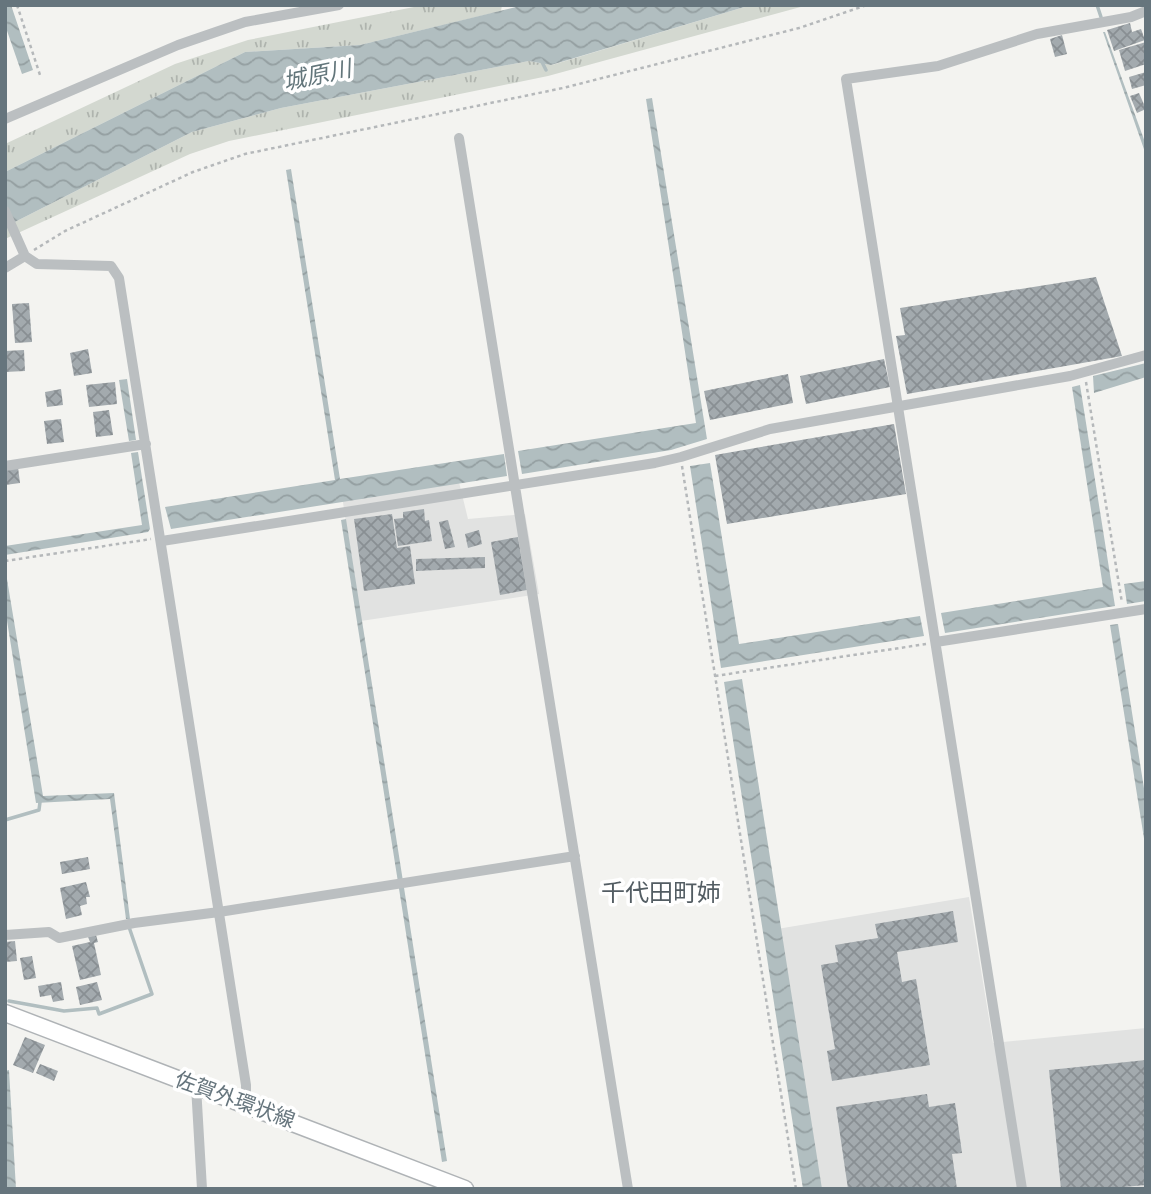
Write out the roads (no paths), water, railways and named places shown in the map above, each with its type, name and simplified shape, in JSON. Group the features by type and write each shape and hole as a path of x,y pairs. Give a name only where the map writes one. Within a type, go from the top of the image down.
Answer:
{"main road":[{"name":"佐賀外環状線","path":"5,1013 465,1189"}],"street":[{"path":"5,119 189,41 245,22 339,5"},
{"path":"1022,1189 846,79 938,66 1037,34 1131,17 1146,11"},
{"path":"459,138 628,1189"},
{"path":"5,211 24,251 37,264 111,266 119,278 246,1085 246,1103"},
{"path":"5,268 24,251"},
{"path":"162,541 681,457 770,429 1085,372 1146,355"},
{"path":"5,466 146,444"},
{"path":"936,642 1146,609"},
{"path":"5,935 49,932 60,938 134,923 575,856"},
{"path":"196,1086 202,1189"}],"water":[{"path":"5,5 11,5 33,70 22,74 5,25"},
{"name":"城原川","path":"524,5 751,5 551,65 529,61 281,108 192,132 5,227 5,172 245,52 360,45"},
{"path":"1103,32 1146,145 1146,155"},
{"path":"652,98 707,439 671,450 522,474 518,451 696,423 646,99"},
{"path":"291,169 340,479 504,454 507,476 171,529 165,507 335,480 286,170"},
{"path":"1146,363 1146,377 1094,393 1093,376"},
{"path":"127,379 136,440 129,441 119,380"},
{"path":"1080,385 1115,606 945,633 941,613 1103,587 1072,387"},
{"path":"138,452 150,529 148,532 5,555 5,546 142,525 131,453"},
{"path":"710,463 739,644 920,616 924,636 721,668 690,466"},
{"path":"346,519 447,1161 442,1162 341,520"},
{"path":"5,567 43,796 114,793 130,919 126,919 110,799 36,803 5,608"},
{"path":"1146,581 1146,601 1127,604 1124,584"},
{"path":"1118,624 1146,801 1146,851 1110,625"},
{"path":"742,679 822,1189 803,1189 724,682"},
{"path":"9,1070 16,1189 5,1189 5,1071"}],"waterway":[{"path":"1097,5 1101,17"},
{"path":"541,60 546,70"},
{"path":"5,820 39,810 40,802"},
{"path":"9,1001 64,1011 97,1008 99,1014 152,994 129,927"}],"district":[{"name":"千代田町姉","path":"661,893"}]}
